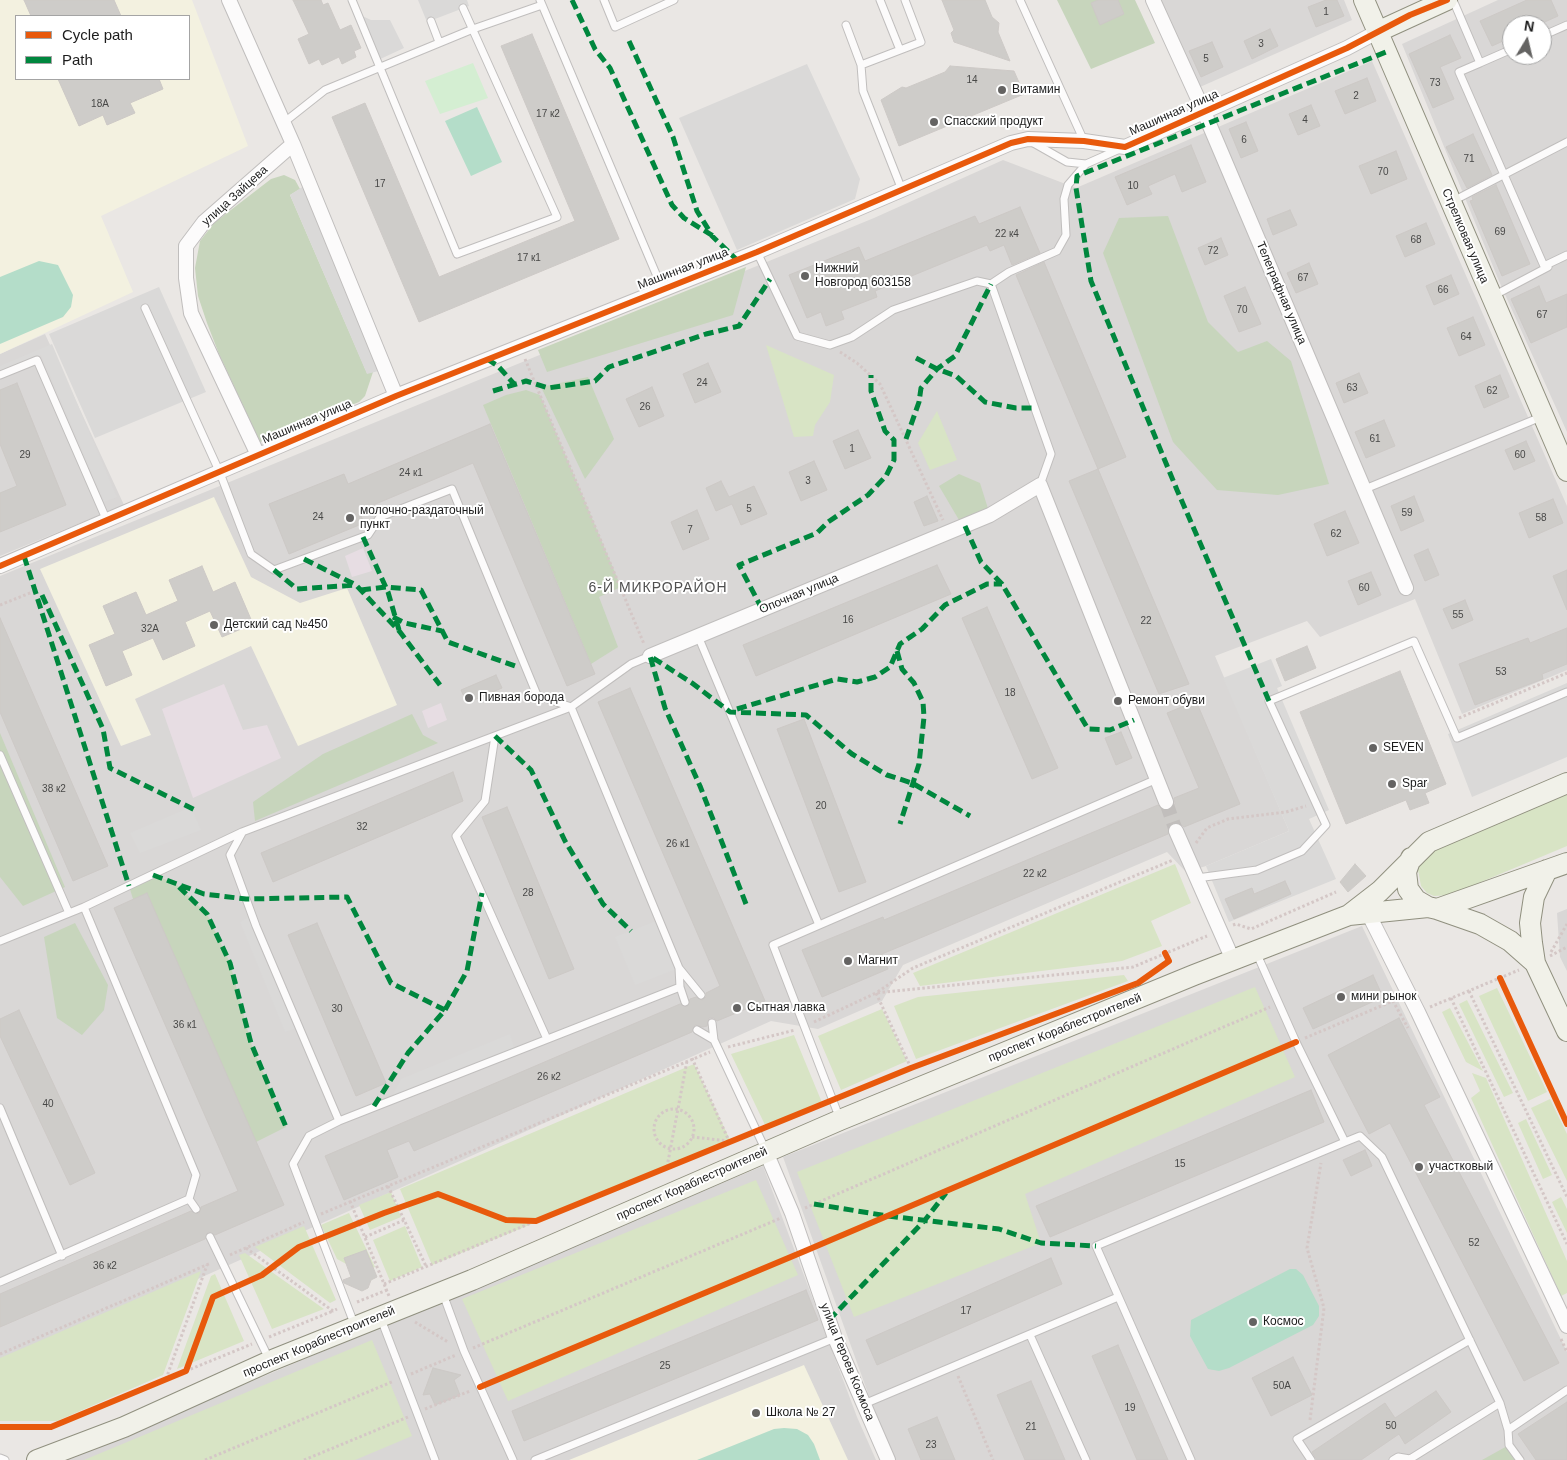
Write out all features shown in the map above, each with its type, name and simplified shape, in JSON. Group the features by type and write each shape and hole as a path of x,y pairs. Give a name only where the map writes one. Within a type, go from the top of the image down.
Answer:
{"street":[{"path":"229,0 282,124 293,144 396,396"},
{"name":"Телеграфная улица","path":"1153,0 1204,112 1406,588"},
{"name":"Стрелковая улица","path":"1364,0 1491,297 1544,416 1560,444 1567,471"},
{"path":"1377,32 1446,0"},
{"name":"Машинная улица","path":"0,566 396,396 662,288 757,252 1003,146 1028,139 1084,141 1125,147 1348,48 1377,32"},
{"name":"улица Зайцева","path":"258,455 192,313 186,278 186,246 204,222 293,144"},
{"path":"1040,485 1166,802"},
{"name":"Опочная улица","path":"650,656 990,515 1040,485"},
{"path":"1359,914 1411,858 1429,842 1567,783"},
{"path":"1176,830 1233,960"},
{"path":"1411,858 1406,872 1408,889 1416,900 1432,908 1480,924 1541,960"},
{"path":"1359,914 1432,908 1567,862"},
{"path":"1548,870 1534,897 1530,923 1541,960 1567,1030"},
{"path":"1359,914 1418,1012 1567,1326"},
{"name":"проспект Кораблестроителей","path":"37,1460 190,1399 270,1362 442,1292 840,1120 1233,960 1359,914"},
{"name":"улица Героев Космоса","path":"766,1152 792,1213 835,1338 888,1460"}],"lane":[{"path":"352,0 457,254 557,217 464,8"},
{"path":"604,0 615,27 674,0"},
{"path":"880,0 900,50"},
{"path":"862,65 921,42 905,0"},
{"path":"1020,0 1084,141"},
{"path":"1453,0 1480,63"},
{"path":"282,124 325,90 378,66 541,3 662,288"},
{"path":"431,21 439,42"},
{"path":"846,25 862,65 863,91 902,190"},
{"path":"1552,32 1567,25"},
{"path":"1502,53 1459,72 1544,266 1567,256"},
{"path":"1028,139 1067,162 1086,164"},
{"path":"1450,202 1567,142"},
{"path":"757,252 797,336 830,345 852,338 893,310 977,280 991,284 1009,272 1058,251 1066,235 1065,192 1068,184 1086,164 1125,147"},
{"path":"1491,297 1548,267"},
{"path":"991,284 1051,454 1040,485"},
{"path":"145,308 220,473 251,554 274,570 368,535 380,517 452,488 537,695 571,707 679,968 701,995"},
{"path":"0,375 37,360 107,521"},
{"path":"1365,489 1544,416"},
{"path":"698,636 819,925"},
{"path":"1197,878 1257,870 1302,851 1326,825 1269,701 1414,642 1457,738 1567,692"},
{"path":"0,941 84,907 242,832 571,707 631,664 650,656"},
{"path":"495,736 486,801 456,836 547,1039"},
{"path":"0,755 69,913"},
{"path":"840,1120 774,945 1157,779"},
{"path":"242,832 230,855 256,926 338,1120"},
{"path":"84,907 196,1174 189,1199"},
{"path":"1256,952 1278,1004 1345,1142"},
{"path":"679,968 680,986 685,1002"},
{"path":"355,1326 293,1164 309,1136 338,1120 680,986"},
{"path":"712,1023 714,1040 766,1152"},
{"path":"697,1030 714,1040"},
{"path":"0,1108 62,1256"},
{"path":"1190,1460 1096,1246 1360,1136 1382,1157 1500,1404 1508,1430 1510,1445 1520,1460"},
{"path":"189,1199 196,1209"},
{"path":"0,1282 189,1199"},
{"path":"210,1237 270,1362"},
{"path":"442,1292 464,1352 513,1460"},
{"path":"864,1404 1118,1297"},
{"path":"388,1313 404,1377 435,1460"},
{"path":"1030,1334 1086,1460"},
{"path":"535,1460 835,1338"},
{"path":"1311,1460 1297,1439 1470,1340"},
{"path":"1508,1430 1567,1390"},
{"path":"1393,1460 1398,1457 1410,1459 1500,1404"},
{"path":"0,1458 5,1460"}],"path":[{"path":"830,345 857,363 880,384 948,532"},
{"path":"519,346 650,656"},
{"path":"0,605 35,591"},
{"path":"1449,722 1567,674"},
{"path":"911,1068 876,993 913,968 1186,855 1207,828 1228,819 1286,812 1316,802"},
{"path":"1220,930 1236,924 1251,929 1336,892"},
{"path":"1418,1012 1541,960 1567,924"},
{"path":"1166,953 1169,961"},
{"path":"1500,978 1504,986"},
{"path":"1469,990 1567,1197"},
{"path":"1451,998 1567,1244"},
{"path":"1296,1042 1393,1001 1403,1018"},
{"path":"205,1460 792,1213 1278,1004"},
{"path":"692,1058 729,1141"},
{"path":"667,1167 687,1060"},
{"path":"902,1072 920,1065"},
{"path":"672,1110 678,1110 684,1113 693,1124 692,1137 683,1147 671,1149 660,1143 656,1138 654,1126 660,1115 672,1110"},
{"path":"712,1149 756,1131"},
{"path":"692,1137 729,1141"},
{"path":"1308,1433 1324,1308 1307,1248 1323,1151"},
{"path":"658,1171 676,1163"},
{"path":"388,1186 426,1266"},
{"path":"350,1201 387,1290 388,1313 464,1352"},
{"path":"391,1210 406,1205"},
{"path":"384,1284 545,1218"},
{"path":"351,1226 367,1220"},
{"path":"365,1237 404,1220"},
{"path":"514,1220 536,1221"},
{"path":"246,1247 270,1269 333,1311 387,1290"},
{"path":"0,1354 220,1259"},
{"path":"270,1269 279,1262"},
{"path":"172,1377 207,1265"},
{"path":"157,1383 186,1371 189,1362"},
{"path":"954,1366 993,1460"},
{"path":"304,1460 480,1387"}],"shaded area":[{"path":"0,0 192,0 248,146 101,216 133,292 0,354"},
{"path":"418,0 467,0 469,6 427,22"},
{"path":"1161,0 1344,0 1352,20 1200,87"},
{"path":"1498,0 1567,0 1567,432 1499,281 1402,44"},
{"path":"358,14 371,20 390,20 404,48 376,61"},
{"path":"1372,61 1567,506 1567,670 1462,714 1415,599 1320,637 1307,621 1215,656 1289,831 1206,866 1186,872 1167,852 903,965 882,1001 818,1029 771,1021 0,1368 0,576 874,218 1003,160 1076,188"},
{"path":"807,64 860,179 855,199 737,250 679,118"},
{"path":"307,184 386,369 367,374 290,195"},
{"path":"159,287 206,392 95,438 49,334"},
{"path":"45,334 124,505 0,556 0,354"},
{"path":"52,344 117,497 104,502 41,355 0,372 0,366"},
{"name":"Детский сад №450","path":"214,497 251,577 300,603 347,588 397,705 298,746 251,646 135,699 151,735 121,746 40,569"},
{"path":"363,548 372,571 352,577 345,556"},
{"path":"1271,659 1282,686 1277,688 1329,810 1309,819 1336,879 1229,922 1206,866 1289,831 1223,678"},
{"path":"1567,683 1567,757 1472,797 1448,734"},
{"path":"224,684 243,730 267,725 281,758 193,798 162,709"},
{"path":"441,703 447,720 428,728 422,711"},
{"path":"191,807 201,830 140,853 130,833"},
{"path":"1567,909 1567,971 1560,957 1557,913"},
{"path":"252,915 299,1027 285,1032 240,922"},
{"path":"659,920 679,968 635,985 615,937"},
{"path":"1362,926 1567,1352 1567,1460 896,1460 878,1421 783,1157"},
{"path":"510,1034 515,1051 390,1100 401,1079"},
{"path":"763,1166 857,1417 876,1460 65,1460"},
{"name":"Школа № 27","path":"804,1365 848,1460 569,1460"}],"green space":[{"path":"1057,0 1135,0 1155,43 1091,69"},
{"path":"473,63 488,98 440,114 425,81"},
{"path":"477,107 502,162 471,176 445,121"},
{"path":"284,175 295,180 300,189 290,195 367,373 373,372 365,396 359,402 260,442 219,354 207,323 198,296 195,268 200,241 214,223 271,179"},
{"path":"1168,216 1208,322 1238,352 1267,341 1291,361 1329,484 1278,495 1217,490 1173,442 1103,253 1119,218"},
{"path":"39,261 58,265 73,295 71,307 63,317 0,344 0,277"},
{"path":"746,267 733,315 547,372 538,350"},
{"path":"766,345 834,375 830,402 815,425 813,436 794,437"},
{"path":"588,377 614,439 585,479 541,387"},
{"path":"526,390 540,395 621,587 599,597 618,647 591,664 483,405 506,395"},
{"path":"937,411 957,460 930,470 918,443"},
{"path":"959,474 980,483 990,515 959,520 939,486"},
{"path":"412,714 423,735 438,743 255,821 253,802 323,754"},
{"path":"0,733 65,887 23,906 0,877"},
{"path":"1567,792 1567,846 1450,895 1434,896 1427,893 1421,886 1418,870 1420,862 1432,849"},
{"path":"1175,864 1191,903 1151,921 1162,946 1122,961 920,986 913,973"},
{"path":"153,875 175,883 207,914 230,963 251,1043 286,1127 256,1142 133,899 129,886"},
{"path":"75,923 108,985 104,1010 82,1035 57,1018 44,937"},
{"path":"1124,975 1128,981 916,1059 894,1006 918,997"},
{"path":"1255,987 1295,1077 1025,1194 1041,1243 854,1317 797,1172"},
{"path":"1497,988 1547,1092 1528,1101 1479,996"},
{"path":"1467,1000 1513,1093 1504,1097 1459,1004"},
{"path":"1450,1008 1483,1071 1466,1062 1442,1012"},
{"path":"882,1009 907,1061 841,1090 818,1036"},
{"path":"794,1035 823,1105 766,1127 731,1054"},
{"path":"694,1064 731,1142 432,1265 400,1189"},
{"path":"1472,1073 1486,1078 1567,1261 1567,1293 1561,1296 1471,1098 1480,1091"},
{"path":"1550,1099 1567,1134 1567,1181 1531,1108"},
{"path":"1526,1119 1552,1175 1543,1179 1518,1123"},
{"path":"756,1180 798,1275 508,1401 462,1299"},
{"path":"391,1192 401,1217 370,1230 359,1205"},
{"path":"1561,1197 1567,1209 1567,1233 1552,1202"},
{"path":"349,1213 375,1267 361,1272 337,1259 321,1225"},
{"path":"304,1226 336,1300 330,1303 255,1247"},
{"path":"405,1226 422,1267 390,1281 373,1240"},
{"path":"245,1253 324,1309 272,1329 239,1255"},
{"name":"Космос","path":"1290,1269 1296,1269 1303,1275 1319,1306 1319,1316 1313,1325 1229,1368 1219,1371 1208,1369 1190,1336 1191,1320"},
{"path":"201,1271 163,1375 57,1421 0,1421 0,1358"},
{"path":"215,1274 244,1341 177,1369 211,1276"},
{"path":"372,1340 412,1436 355,1460 84,1460"},
{"path":"774,1429 797,1429 808,1435 814,1444 820,1460 697,1460"},
{"path":"1509,1445 1520,1460 1482,1460"}],"building":[{"path":"24,0 114,0 121,15 31,15"},
{"path":"293,0 321,0 323,5 328,3 340,30 351,25 361,48 354,51 356,57 342,64 339,57 322,65 319,59 309,64 298,39 309,34"},
{"path":"942,0 985,0 992,17 999,23 998,32 1010,61 954,42 951,33 954,30"},
{"path":"1098,0 1118,0 1124,14 1100,25 1091,3"},
{"path":"1326,0 1337,0 1344,16 1316,27 1308,7"},
{"path":"1527,0 1551,0 1558,16 1552,19 1552,15 1502,15 1502,42 1492,46 1480,21"},
{"path":"1270,29 1278,46 1252,59 1244,41"},
{"path":"532,34 619,239 419,322 332,117 365,103 439,277 575,221 501,46"},
{"path":"1450,35 1461,58 1440,67 1454,99 1433,108 1409,54"},
{"path":"1212,42 1223,67 1201,77 1189,51"},
{"path":"950,66 1014,71 1024,94 899,146 881,100 902,87 906,88 945,72"},
{"path":"1367,78 1376,101 1345,114 1335,91"},
{"path":"58,80 159,80 163,89 130,103 135,113 107,125 103,115 79,126"},
{"path":"1311,105 1320,126 1298,135 1289,114"},
{"path":"1246,122 1258,151 1241,158 1229,129"},
{"path":"1473,134 1492,175 1467,188 1446,147"},
{"path":"1191,145 1206,182 1182,192 1175,174 1148,186 1152,194 1127,205 1115,177"},
{"path":"1396,151 1407,179 1371,194 1359,166"},
{"path":"1496,185 1530,264 1502,276 1470,201 1473,200 1472,197"},
{"path":"1020,207 1040,253 1012,265 1004,245 990,251 987,245 875,291 877,297 841,311 844,319 826,326 821,312 807,318 789,275 859,247 865,261 975,216 979,224"},
{"path":"1290,210 1297,225 1273,235 1267,219"},
{"path":"1426,223 1435,244 1405,257 1396,236"},
{"path":"1221,238 1228,255 1205,265 1198,248"},
{"path":"1044,262 1126,457 1098,469 1016,275"},
{"path":"1309,263 1318,284 1296,293 1287,273"},
{"path":"1451,275 1459,294 1434,305 1426,286"},
{"path":"1539,286 1546,303 1567,294 1567,327 1531,343 1511,299"},
{"path":"1245,287 1261,324 1239,332 1224,296"},
{"path":"1473,317 1485,345 1459,356 1447,328"},
{"path":"708,363 721,392 695,403 683,374"},
{"path":"1359,373 1368,393 1344,403 1336,383"},
{"path":"1500,375 1509,397 1484,408 1475,386"},
{"path":"17,383 66,505 0,532 0,493 17,486 0,444 0,390"},
{"path":"652,387 664,416 639,427 626,399"},
{"path":"1384,420 1395,446 1366,458 1355,432"},
{"path":"490,424 595,674 567,686 473,463 359,511 364,523 289,554 269,504 344,474 348,484"},
{"path":"858,430 871,458 845,469 833,441"},
{"path":"1526,441 1535,461 1514,470 1505,450"},
{"path":"814,461 827,490 801,501 789,472"},
{"path":"1098,469 1189,684 1159,694 1069,481"},
{"path":"721,481 729,497 754,486 767,514 741,525 732,504 716,511 706,488"},
{"path":"927,496 938,521 924,526 914,502"},
{"path":"1414,496 1424,521 1401,531 1391,506"},
{"path":"1553,499 1563,523 1529,538 1519,513"},
{"path":"697,510 709,539 683,550 671,522"},
{"path":"1345,511 1359,543 1327,556 1314,524"},
{"path":"1428,549 1439,575 1425,581 1414,555"},
{"path":"937,565 951,594 756,676 743,645"},
{"path":"202,566 213,592 235,582 253,624 222,637 210,611 185,622 195,646 163,660 153,638 122,651 132,675 106,686 89,645 115,634 103,606 136,592 146,615 178,601 169,580"},
{"path":"1567,570 1567,610 1553,576"},
{"path":"1371,572 1381,595 1358,605 1348,581"},
{"path":"1465,600 1473,620 1452,629 1443,609"},
{"path":"987,607 1058,768 1032,779 962,618"},
{"path":"0,618 108,866 73,881 0,712"},
{"path":"1567,628 1567,664 1542,674 1543,679 1475,705 1459,664 1528,638 1530,643"},
{"path":"1307,646 1316,668 1285,681 1276,659"},
{"name":"SEVEN","path":"1400,671 1446,784 1425,793 1429,803 1410,810 1406,800 1346,824 1300,712"},
{"path":"496,675 502,688 467,703 461,690"},
{"path":"630,688 765,1001 717,1021 714,1018 709,1018 707,1026 695,1025 692,1032 414,1151 409,1141 387,1150 398,1177 344,1200 325,1156 680,1004 687,1007 690,999 696,997 702,1000 706,997 706,993 720,986 598,702"},
{"path":"1196,701 1240,804 1184,827 1181,824 1173,823 1169,826 1168,834 882,954 888,969 822,997 802,950 883,917 884,920 1158,805 1164,811 1170,810 1175,804 1174,798 1199,788 1167,713"},
{"path":"804,719 866,882 839,892 777,729"},
{"path":"1121,732 1132,758 1116,765 1105,738"},
{"path":"453,772 463,801 273,882 261,853"},
{"path":"507,807 574,969 549,979 482,817"},
{"path":"1355,864 1366,876 1348,892 1340,882"},
{"path":"1285,881 1291,894 1234,919 1225,899 1252,888 1254,894"},
{"path":"147,893 284,1205 215,1235 208,1232 205,1239 0,1327 0,1294 191,1211 199,1214 201,1207 238,1191 114,908"},
{"path":"317,923 386,1083 356,1096 288,935"},
{"path":"1373,975 1383,997 1313,1029 1303,1008"},
{"path":"19,1010 95,1173 70,1185 0,1036 0,1019"},
{"path":"1399,1018 1440,1097 1424,1105 1559,1363 1524,1381 1390,1123 1369,1134 1328,1055"},
{"path":"1311,1090 1324,1122 1050,1237 1036,1206"},
{"path":"1365,1150 1372,1166 1351,1176 1343,1160"},
{"path":"366,1250 377,1277 371,1280 368,1288 362,1291 344,1283 343,1280 351,1277 344,1258"},
{"path":"1051,1258 1062,1284 877,1365 866,1340"},
{"path":"806,1290 818,1320 524,1441 512,1411"},
{"path":"1118,1345 1168,1460 1137,1460 1092,1356"},
{"path":"1293,1357 1312,1395 1271,1416 1252,1378"},
{"path":"433,1368 461,1375 454,1380 460,1395 435,1405 430,1394 423,1395"},
{"path":"1031,1381 1065,1460 1025,1460 997,1395"},
{"path":"1436,1391 1451,1412 1405,1444 1399,1434 1361,1460 1317,1460 1312,1452 1385,1403 1395,1418"},
{"path":"1567,1402 1567,1460 1536,1460 1518,1434"},
{"path":"937,1417 955,1460 921,1460 908,1429"}],"tunnel":[{"path":"1166,802 1176,831"}],"marked path":[{"path":"572,0 595,49 610,68 672,205 684,218 713,236"},
{"path":"629,41 673,137 697,211 710,232"},
{"path":"1269,701 1177,490 1091,281 1076,188 1077,176 1386,52"},
{"path":"710,234 737,260"},
{"path":"493,391 526,381 548,388 595,381 609,367 706,334 739,326 770,279"},
{"path":"906,439 919,402 921,388 937,369 955,356 991,284"},
{"path":"916,358 956,376 985,402 1016,408 1035,408"},
{"path":"487,359 498,366 514,384"},
{"path":"762,609 739,565 817,533 828,522 868,495 886,476 894,460 894,440 885,431 871,391 871,375"},
{"path":"965,526 981,562 1002,584 1088,729 1110,730 1134,720"},
{"path":"363,537 388,592 399,630"},
{"path":"24,556 129,886"},
{"path":"304,559 356,585 400,632 440,685"},
{"path":"274,570 297,589 356,585"},
{"path":"737,709 837,679 857,682 875,677 890,667 900,644 922,629 945,605 987,584 1002,584"},
{"path":"361,590 386,587 421,590 448,642 515,666"},
{"path":"42,595 103,729 110,768 195,810"},
{"path":"393,617 405,623 442,631"},
{"path":"897,651 902,669 914,683 923,702 924,717 919,764 900,824"},
{"path":"746,904 700,786 665,708 650,656 692,683 730,712 806,715 852,754 887,775 912,783 970,816"},
{"path":"495,736 531,770 565,841 603,904 631,931"},
{"path":"153,875 204,894 246,899 347,897 391,983 445,1010"},
{"path":"179,887 207,914 230,963 251,1043 286,1127"},
{"path":"374,1106 408,1053 445,1010 467,971 482,893"},
{"path":"829,1320 925,1220 946,1193"},
{"path":"814,1204 888,1216 999,1229 1041,1243 1096,1246"}],"cycle path":[{"path":"0,566 396,396 757,252 1011,143 1028,139 1084,141 1125,147 1347,48 1410,15 1447,0"},
{"path":"0,1427 51,1427 186,1371 213,1297 262,1275 299,1247 438,1194 506,1220 536,1221 911,1068 1138,983 1169,961 1165,953"},
{"path":"1500,978 1567,1124"},
{"path":"480,1387 1296,1042"}],"place":[{"name":"Витамин","path":"1002,90"},
{"name":"Спасский продукт","path":"934,122"},
{"name":"Нижний Новгород 603158","path":"805,276"},
{"name":"молочно-раздаточный пункт","path":"350,518"},
{"name":"Детский сад №450","path":"214,625"},
{"name":"Пивная борода","path":"469,698"},
{"name":"Ремонт обуви","path":"1118,701"},
{"name":"SEVEN","path":"1373,748"},
{"name":"Spar","path":"1392,784"},
{"name":"Магнит","path":"848,961"},
{"name":"мини рынок","path":"1341,997"},
{"name":"Сытная лавка","path":"737,1008"},
{"name":"участковый","path":"1419,1167"},
{"name":"Космос","path":"1253,1322"},
{"name":"Школа № 27","path":"756,1413"}],"district":[{"name":"6-Й МИКРОРАЙОН","path":"658,588"}]}
